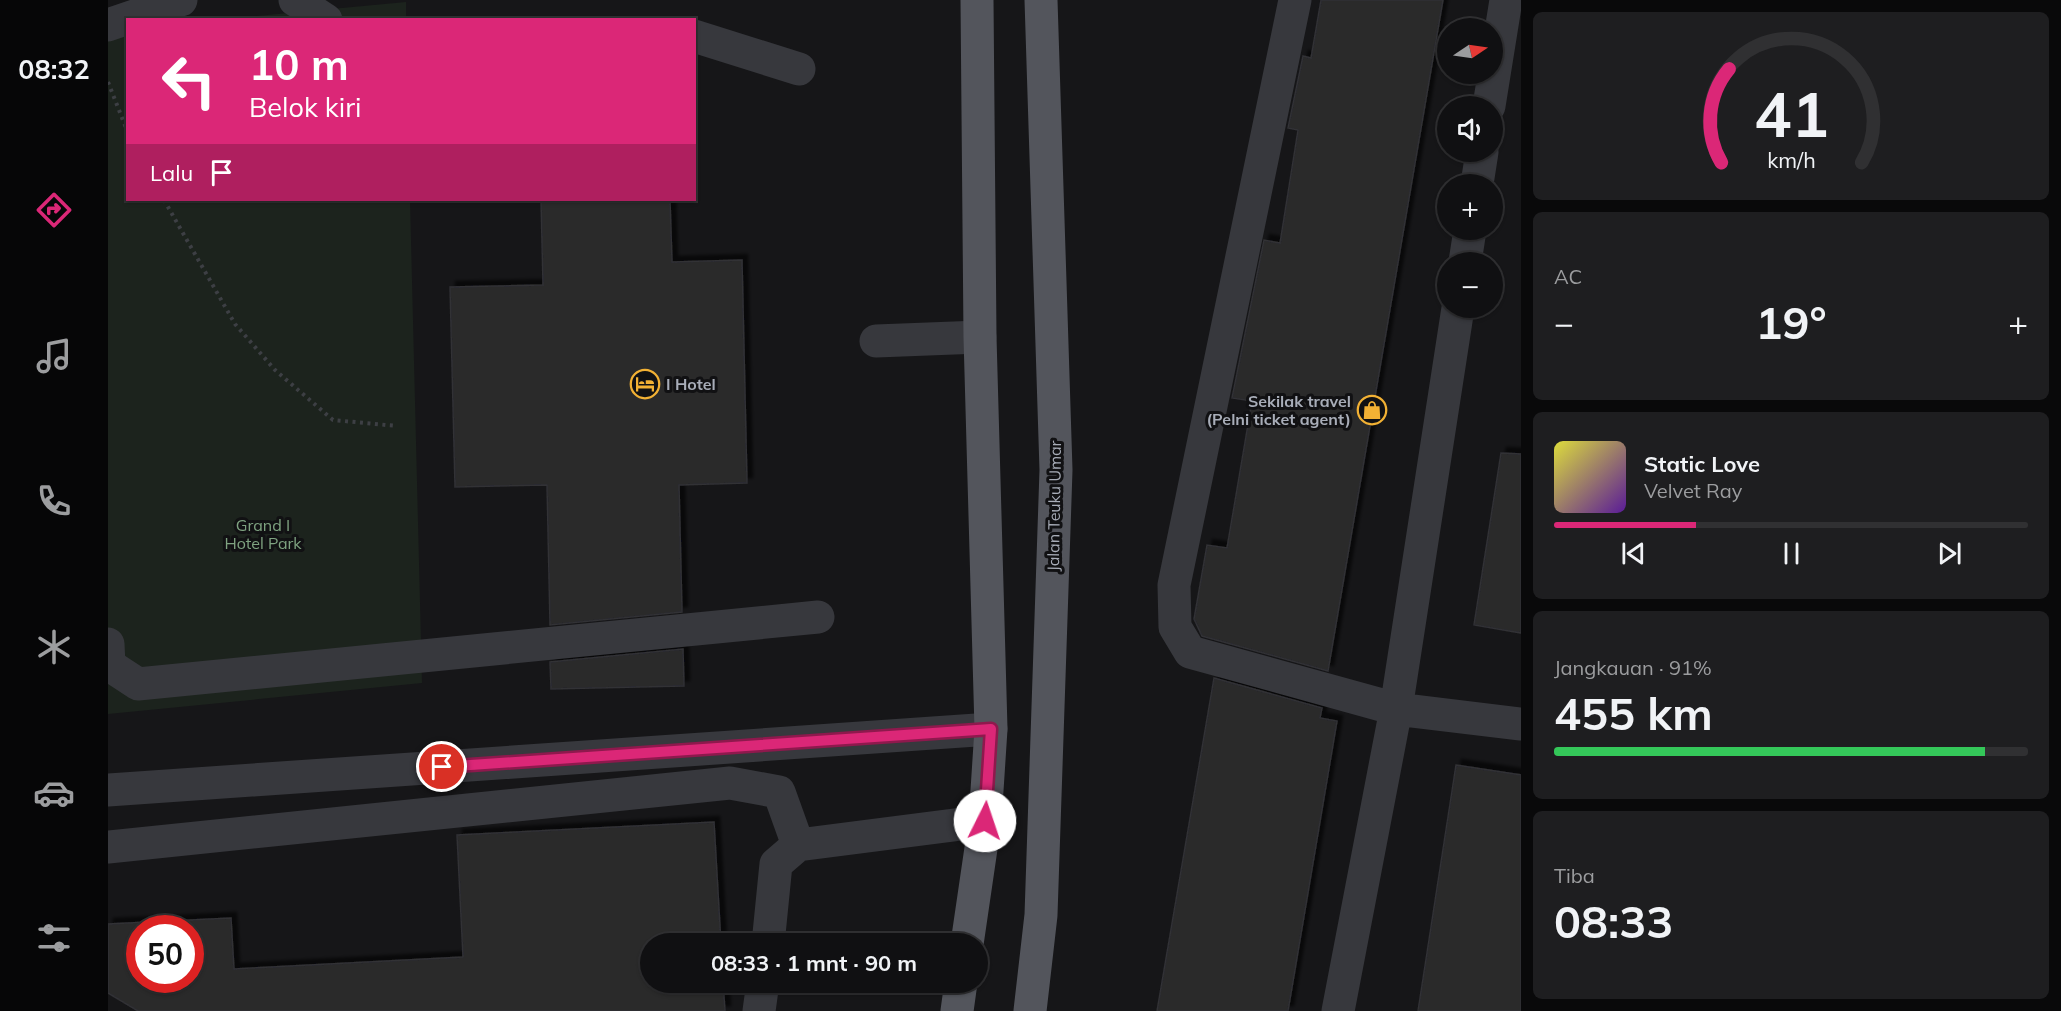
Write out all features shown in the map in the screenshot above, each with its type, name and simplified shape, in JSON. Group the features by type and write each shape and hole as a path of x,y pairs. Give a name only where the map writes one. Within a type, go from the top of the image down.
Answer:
{"main road":[{"path":"969,933 985,821 991,729 980,337 977,0"},
{"name":"Jalan Teuku Umar","path":"1030,1011 1041,915 1056,470 1041,0"},
{"path":"957,1011 959,993"}],"street":[{"path":"128,18 181,0"},
{"path":"295,0 323,18"},
{"path":"1295,0 1174,585 1175,627 1190,652 1396,709 1521,724"},
{"path":"1491,96 1506,0"},
{"path":"108,25 126,19"},
{"path":"696,37 799,69"},
{"path":"1338,1011 1396,709 1456,318"},
{"path":"876,341 980,337"},
{"path":"108,644 110,665 138,684 818,616"},
{"path":"108,790 991,729"},
{"path":"108,847 730,783 779,792 798,845"},
{"path":"769,933 776,864 798,845 985,821"},
{"path":"759,1011 761,993"}],"path":[{"path":"108,82 126,129"},
{"path":"165,201 235,324 275,370 333,420 397,426"}],"green space":[{"path":"406,2 406,18 235,18"},
{"name":"Grand I Hotel Park","path":"126,29 126,201 410,201 422,683 108,714 108,31"}],"building":[{"path":"1321,0 1443,0 1440,18 1437,18 1437,35 1328,671 1202,636 1194,619 1207,545 1227,548 1252,401 1232,398 1264,240 1280,243 1298,130 1288,128 1303,56 1311,58"},
{"name":"I Hotel","path":"541,201 670,201 672,262 742,260 747,483 679,485 682,612 550,625 547,485 455,487 450,287 543,285"},
{"path":"1501,453 1521,454 1521,633 1474,625"},
{"path":"683,649 684,686 551,689 550,662"},
{"path":"1214,678 1322,708 1320,718 1337,721 1288,1011 1157,1011"},
{"path":"1456,765 1521,775 1521,1011 1418,1011"},
{"path":"714,822 720,933 640,933 640,993 724,993 725,1011 138,1011 108,993 108,924 126,923 126,993 204,993 204,919 231,918 234,969 463,957 457,835"}],"place":[{"name":"I Hotel","path":"645,384"},
{"name":"Sekilak travel (Pelni ticket agent)","path":"1372,410"}],"route":[{"path":"442,767 991,729 985,821"}]}
